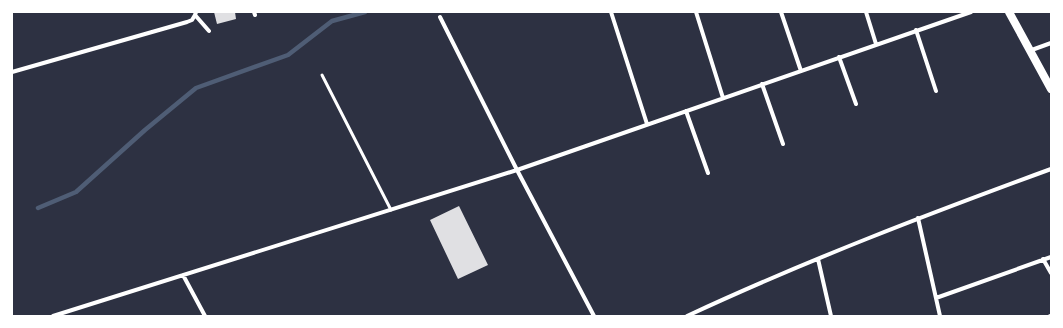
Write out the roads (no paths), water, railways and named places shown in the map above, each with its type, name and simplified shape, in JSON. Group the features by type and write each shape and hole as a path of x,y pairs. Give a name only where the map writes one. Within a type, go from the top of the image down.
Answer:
{"main road":[{"path":"1009,12 1051,90"}],"street":[{"path":"611,12 647,124"},
{"path":"696,12 723,98"},
{"path":"781,12 801,71"},
{"path":"866,12 876,44"},
{"path":"53,316 517,170 970,12"},
{"path":"12,72 187,22 192,20 195,14 209,31"},
{"path":"440,17 517,170 594,316"},
{"path":"916,30 936,91"},
{"path":"1029,51 1051,43"},
{"path":"839,57 856,104"},
{"path":"762,84 783,144"},
{"path":"686,111 708,174"},
{"path":"686,316 727,297 918,218 1051,169"},
{"path":"918,218 940,316"},
{"path":"936,298 1051,257"},
{"path":"818,259 831,316"},
{"path":"1043,259 1051,273"},
{"path":"183,275 205,316"}],"lane":[{"path":"322,75 390,210"}],"waterway":[{"path":"38,208 76,192 145,130 196,88 288,55 332,21 365,12"}]}
